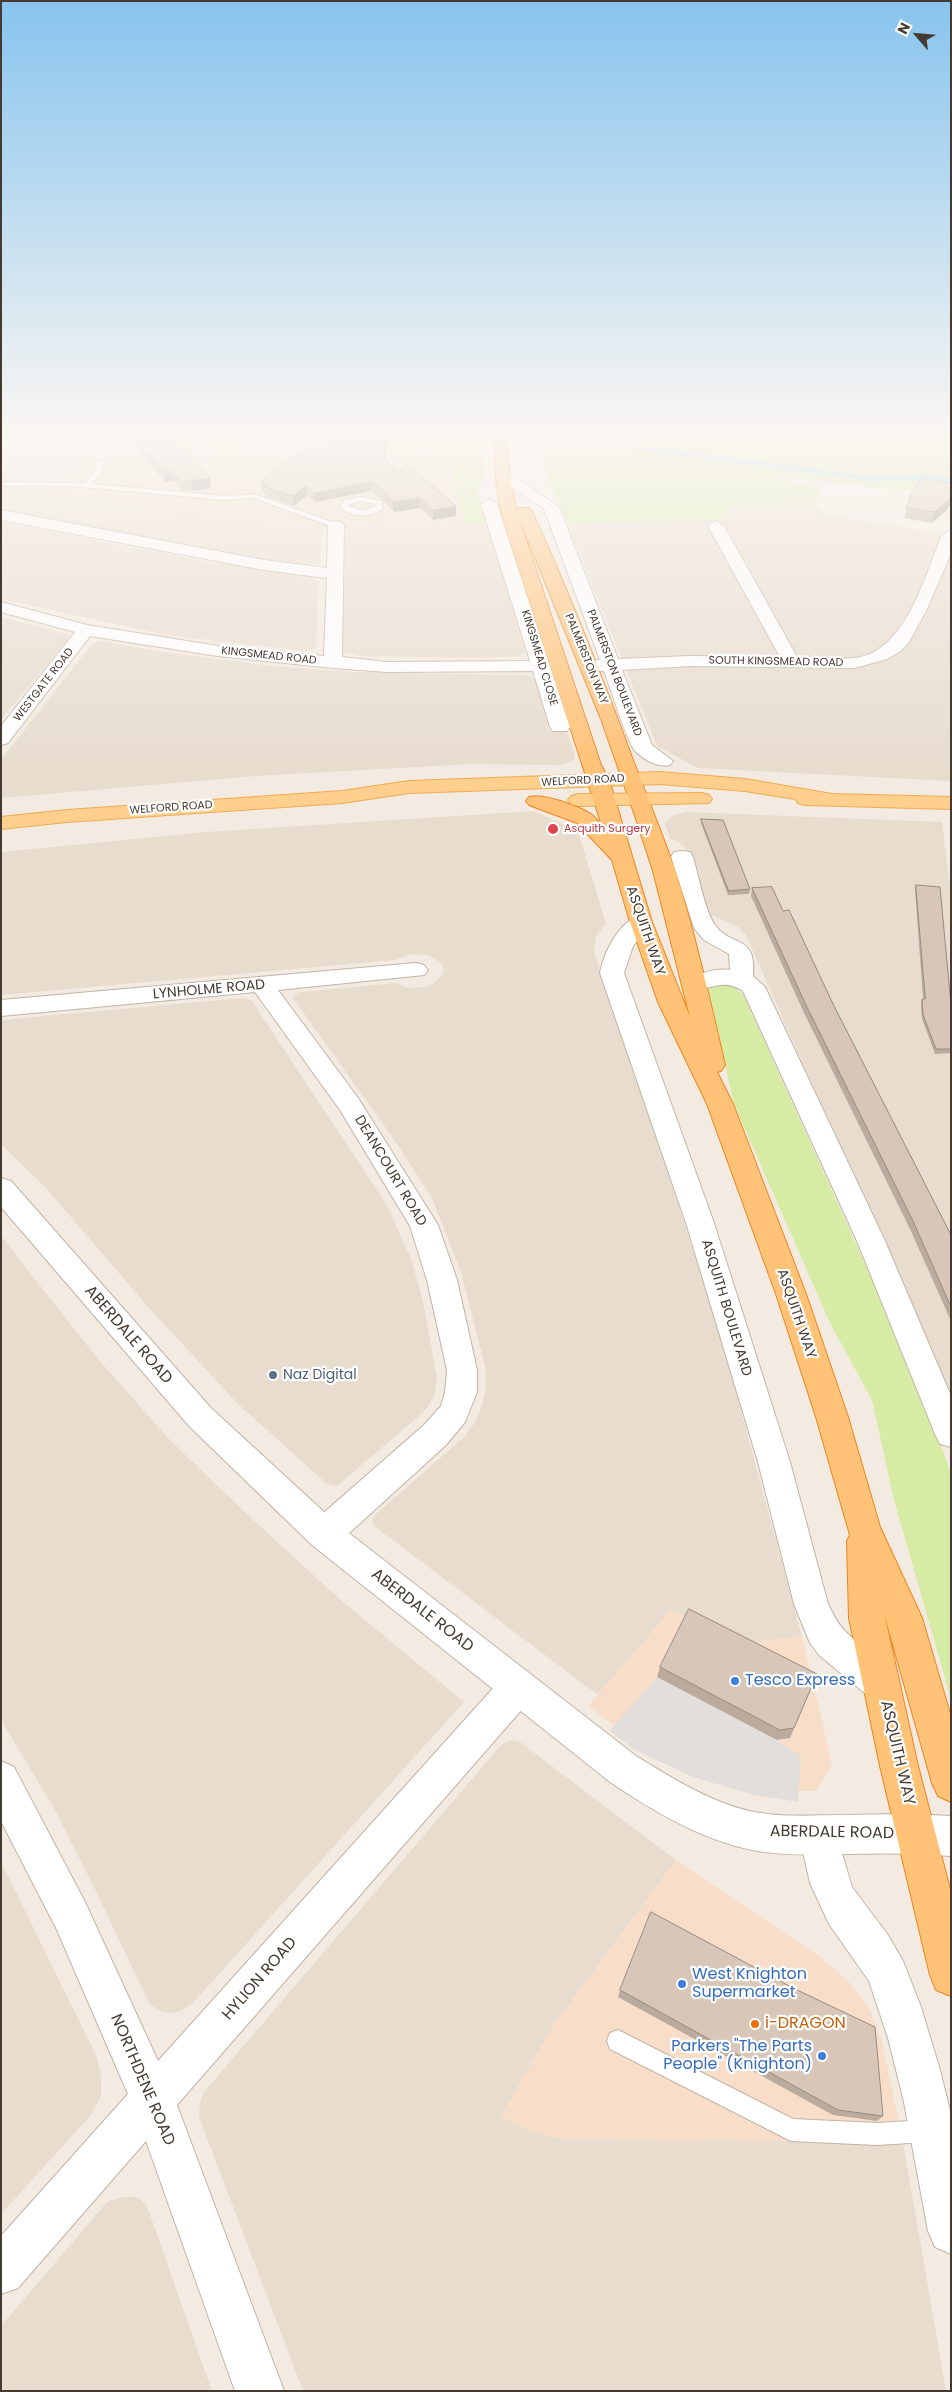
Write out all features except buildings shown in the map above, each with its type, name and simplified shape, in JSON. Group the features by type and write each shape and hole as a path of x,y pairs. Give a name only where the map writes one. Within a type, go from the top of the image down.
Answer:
{"highway":[{"name":"PALMERSTON WAY","path":"520,547 574,704 591,765 602,790"},
{"name":"PALMERSTON WAY","path":"539,547 610,718 634,789"},
{"path":"574,704 576,670 588,666"},
{"name":"ASQUITH WAY","path":"634,789 664,871 694,983 720,1104"},
{"name":"ASQUITH WAY","path":"602,790 620,858 641,922 677,1018 720,1104 791,1294 832,1417 863,1527 904,1618 951,1783"},
{"path":"536,801 566,810 584,819 620,858"},
{"name":"ASQUITH WAY","path":"863,1527 867,1618 880,1683 933,1835 951,1975"}],"main road":[{"name":"WELFORD ROAD","path":"1,824 76,815 342,796 409,787 634,789 753,800 824,798 951,803"},
{"name":"WELFORD ROAD","path":"342,796 536,801 602,790"}],"street":[{"path":"167,547 264,565 336,574"},
{"path":"333,663 336,574 334,547"},
{"name":"KINGSMEAD CLOSE","path":"503,547 560,727"},
{"name":"PALMERSTON BOULEVARD","path":"566,547 642,748 663,761"},
{"path":"728,547 789,655 787,661"},
{"name":"SOUTH KINGSMEAD ROAD","path":"588,666 691,660 787,661 816,664 855,663 876,658 895,646 909,629 945,547"},
{"name":"KINGSMEAD ROAD","path":"1,607 86,630 218,651 387,667 541,666"},
{"name":"WESTGATE ROAD","path":"1,739 86,630"},
{"path":"682,857 704,928 738,950 744,962 741,979"},
{"name":"ASQUITH BOULEVARD","path":"641,922 626,938 614,957 612,973 700,1223 774,1462 811,1604 822,1631 832,1643 880,1683"},
{"name":"LYNHOLME ROAD","path":"1,1008 416,970"},
{"path":"694,983 719,976 741,979 753,987 871,1241 951,1434"},
{"name":"DEANCOURT ROAD","path":"262,985 349,1104 424,1225 442,1280 462,1370 461,1392 454,1412 436,1435 324,1534"},
{"name":"ABERDALE ROAD","path":"1,1188 200,1417 324,1534 623,1769 658,1792 696,1812 749,1830 785,1836 818,1834 933,1835"},
{"name":"HYLION ROAD","path":"1,2271 518,1687"},
{"name":"NORTHDENE ROAD","path":"1,1780 71,1916 153,2100 260,2391"},
{"path":"818,1834 824,1869 843,1909 880,1956 905,2018 923,2084 951,2230"}],"lane":[{"path":"618,2041 791,2130 877,2134 932,2130"}],"shaded area":[{"path":"1,547 130,547 210,562 315,578 319,581 316,647 306,651 165,635 1,599"},
{"path":"192,547 321,547 320,565 262,560"},
{"path":"345,547 494,547 525,653 518,656 486,658 359,656 343,652"},
{"path":"577,547 951,547 951,781 698,768 657,746"},
{"path":"1,617 67,634 69,638 1,720"},
{"path":"101,641 156,651 272,666 352,672 527,675 535,679 549,731 567,732 575,757 571,762 560,765 470,764 256,776 1,798 1,760 92,644"},
{"path":"534,811 578,831 606,924 596,936 594,952 653,1125 726,1355 802,1637 739,1643 671,1610 598,1695 374,1526 372,1520 376,1514 463,1438 474,1424 482,1406 486,1386 485,1366 461,1272 432,1198 391,1135 293,998 295,994 300,992 396,983 407,988 425,987 433,984 443,974 444,969 440,962 428,955 411,954 395,960 1,995 1,852 207,832"},
{"path":"685,812 942,822 951,896 951,1404 881,1230 805,1069 746,935 738,927 712,915 685,848 677,841 670,839 665,823 672,816"},
{"path":"242,998 251,1000 387,1205 411,1259 423,1301 437,1379 434,1396 426,1410 337,1486 327,1484 237,1403 149,1308 45,1187 1,1144 1,1020"},
{"path":"1,1236 98,1359 168,1438 251,1518 343,1602 464,1702 192,2004 181,2011 170,2013 159,2011 149,2003 55,1810 1,1720"},
{"path":"671,1610 739,1643 802,1637 832,1764 816,1791 778,1791 627,1735 588,1706"},
{"path":"657,1677 777,1740 801,1756 798,1802 754,1795 693,1777 635,1750 610,1731"},
{"path":"511,1740 520,1742 676,1860 554,2025 501,2116 531,2131 903,2142 946,2391 303,2391 199,2117 200,2103 204,2092 501,1745"},
{"path":"676,1860 819,1956 848,1981 869,2008 882,2041 903,2142 561,2139 531,2131 501,2116 554,2025"},
{"path":"1,1862 96,2055 101,2075 101,2096 91,2115 1,2214"},
{"path":"124,2197 138,2197 147,2206 212,2391 1,2391 1,2326 107,2202"}],"green space":[{"path":"714,982 730,985 743,994 897,1335 951,1474 951,1699 894,1500 872,1400 830,1323 734,1104 708,990"}],"place":[{"name":"Asquith Surgery","path":"553,829"},
{"name":"Naz Digital","path":"273,1375"},
{"name":"Tesco Express","path":"735,1681"},
{"name":"West Knighton Supermarket","path":"682,1984"},
{"name":"i-DRAGON","path":"755,2024"},
{"name":"Parkers \"The Parts People\" (Knighton)","path":"822,2056"}]}
